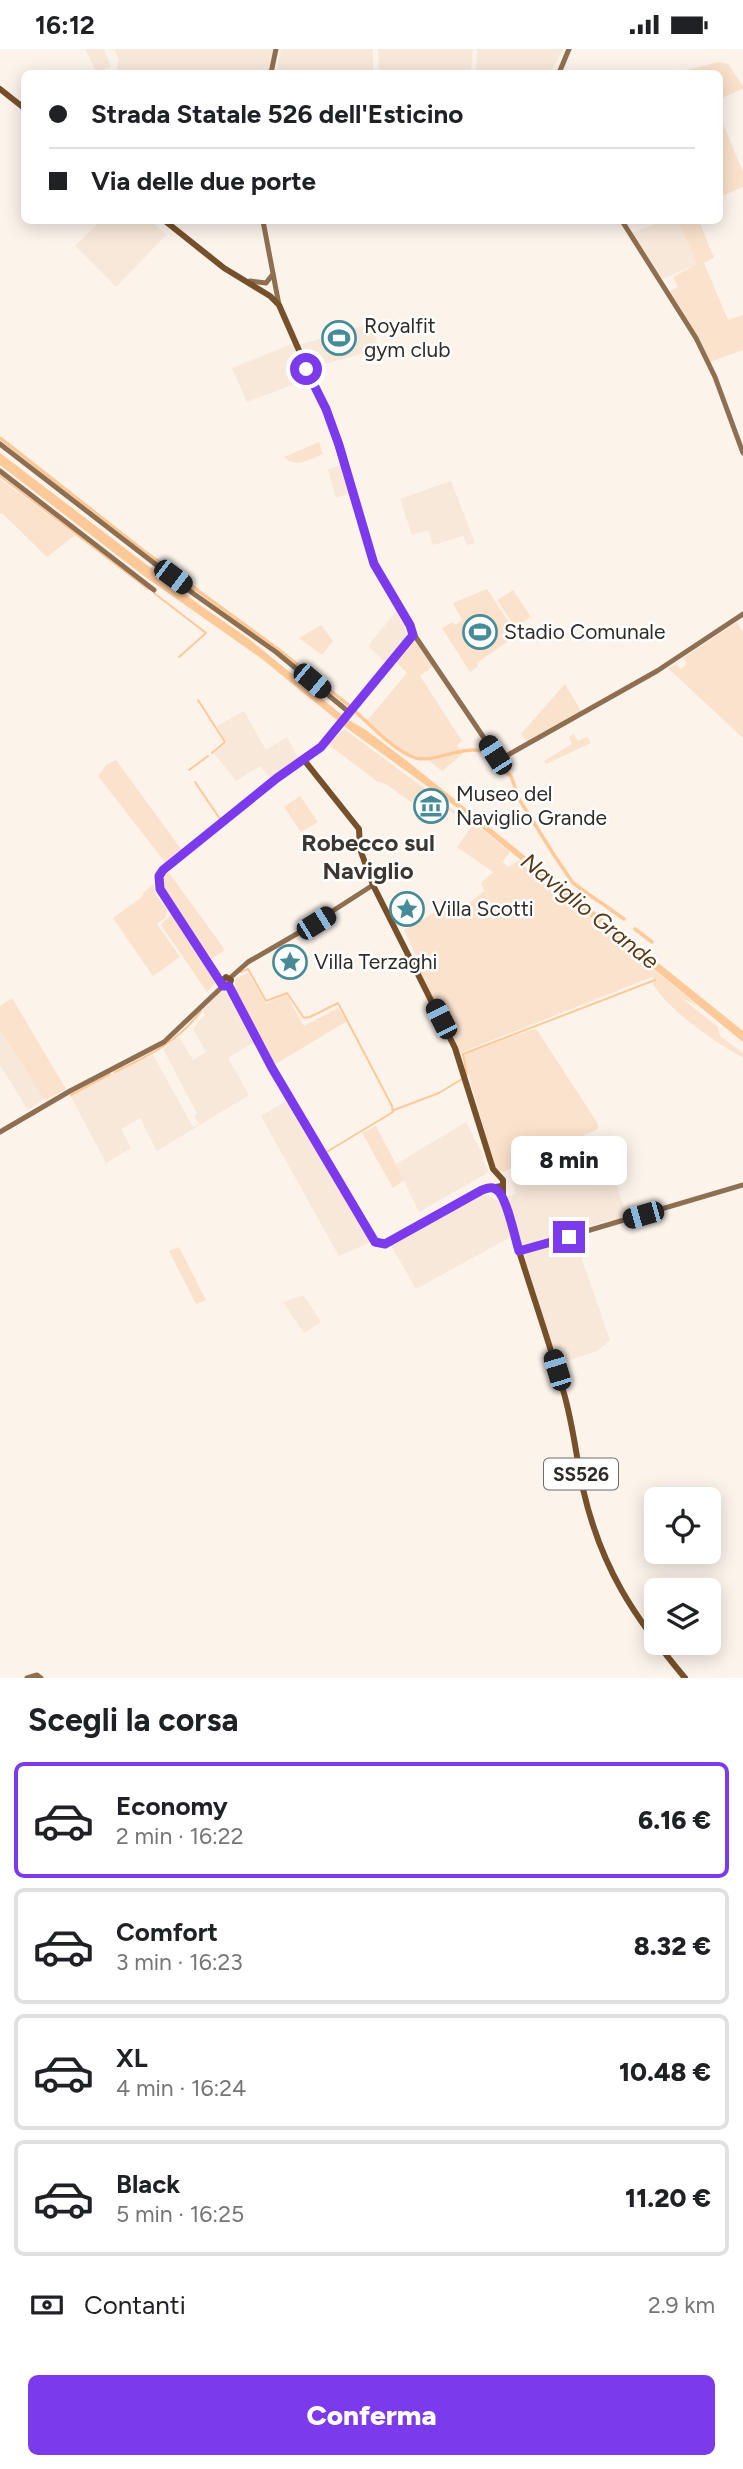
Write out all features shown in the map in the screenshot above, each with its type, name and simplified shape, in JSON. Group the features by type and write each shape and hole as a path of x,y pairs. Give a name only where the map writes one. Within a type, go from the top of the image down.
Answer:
{"main road":[{"path":"0,89 21,106"},
{"path":"169,224 240,279 269,294 279,305 331,423 369,550 382,580 413,633 412,638 349,714 312,754 277,778 163,870 158,882 160,889 225,984 375,1242 379,1245 385,1244 493,1182"},
{"path":"310,767 312,754"},
{"path":"304,760 310,767"},
{"name":"SS526","path":"310,767 359,831 360,849 373,885 456,1048 493,1182 503,1198 564,1392 584,1490 605,1559 644,1628 685,1678"},
{"path":"225,984 232,982 230,978"}],"street":[{"path":"272,70 276,49"},
{"path":"560,70 569,49"},
{"path":"263,224 279,305"},
{"path":"624,224 711,368 743,453"},
{"path":"240,279 262,284 270,280 273,274"},
{"path":"269,294 273,274"},
{"path":"269,294 276,288"},
{"path":"0,444 194,594 276,652 349,714"},
{"path":"0,471 154,590"},
{"path":"413,633 498,759 606,701 743,614"},
{"path":"230,978 248,962 373,885"},
{"path":"0,1132 58,1097 164,1042 225,984"},
{"path":"519,1251 743,1185"},
{"path":"27,1678 37,1675 41,1678"}],"shaded area":[{"path":"85,49 104,49 111,67 96,70"},
{"path":"110,49 274,49 269,70 118,70 119,60 115,51"},
{"path":"281,49 373,49 373,70 277,70"},
{"path":"378,49 473,49 471,70 379,70"},
{"path":"477,49 563,49 552,70 476,70"},
{"path":"718,62 728,64 743,89 723,97 723,70 687,70"},
{"path":"723,124 743,172 743,187 723,195"},
{"path":"98,224 154,224 166,235 116,287 75,246"},
{"path":"655,224 679,224 697,264 660,280 632,233"},
{"path":"679,224 700,224 714,258 704,263 728,320 743,315 743,350 710,362 668,292 678,287 673,277 697,264"},
{"path":"377,322 375,336 379,349 321,365 316,376 247,402 232,368 294,343 295,346"},
{"path":"319,442 323,454 298,463 284,457"},
{"path":"342,464 349,493 336,498 328,470"},
{"path":"0,479 75,535 47,557 0,514"},
{"path":"451,481 475,543 467,545 463,536 433,545 428,530 412,535 400,499"},
{"name":"Stadio Comunale","path":"487,589 517,635 477,663 478,666 470,672 442,628 462,620 453,603"},
{"path":"513,590 531,617 515,627 497,600"},
{"path":"397,610 405,623 406,634 404,641 386,663 368,646"},
{"path":"737,622 743,633 743,738 668,668 676,664 681,669 687,664 683,658"},
{"path":"321,625 333,641 322,655 299,638"},
{"path":"415,636 433,666 420,676 462,741 457,745 463,754 442,771 426,758 406,753 367,721 407,673 395,661"},
{"path":"565,684 582,713 528,743 521,734"},
{"path":"244,711 266,750 287,737 298,758 297,762 271,779 260,766 236,781 214,753 227,743 217,726"},
{"path":"344,729 455,811 454,814 437,801 432,801 433,798 421,790 411,802 386,784 378,782 328,744"},
{"path":"574,734 578,741 587,737 591,743 546,764 544,761 572,744 569,737"},
{"path":"116,760 181,849 165,862 98,776 106,765"},
{"path":"300,796 318,822 301,832 284,807"},
{"path":"474,823 510,852 501,864 503,862 508,867 520,860 531,875 535,872 699,1007 680,997 718,1027 720,1036 743,1053 743,1058 681,1015 661,995 653,984 655,980 652,977 460,1053 415,965 419,962 404,930 444,907 448,912 464,912 466,906 484,891 481,883 493,872 457,847"},
{"path":"167,870 225,950 211,959 164,889 162,882"},
{"path":"153,884 155,893 167,910 166,917 157,924 180,957 153,976 113,918 143,896"},
{"path":"171,914 215,979 207,992 161,925"},
{"path":"248,973 266,1004 286,994 304,1026 338,1008 347,1021 274,1065 235,996 235,979"},
{"path":"223,988 256,1041 228,1058 249,1095 157,1151 140,1118 121,1129 131,1148 106,1163 70,1095 153,1055 193,1127 199,1124 194,1116 197,1113 163,1049 179,1037 193,1060 206,1052 193,1029 205,1015 202,1008"},
{"path":"12,998 66,1089 47,1099 44,1099 0,1030 0,1006"},
{"path":"534,1029 598,1124 598,1129 503,1172 495,1169 463,1055"},
{"path":"0,1030 44,1099 28,1110 0,1065"},
{"path":"288,1100 371,1242 339,1256 261,1116"},
{"path":"466,1122 484,1157 482,1159 487,1173 419,1212 396,1164"},
{"path":"376,1126 404,1180 393,1188 362,1133"},
{"path":"561,1149 573,1184 612,1171 627,1217 572,1231 610,1340 597,1351 557,1364 516,1234 416,1289 390,1244 484,1193 496,1200 516,1194 510,1173 512,1171"},
{"path":"179,1247 206,1300 196,1304 169,1251"},
{"path":"304,1296 321,1322 304,1333 283,1302"}],"water":[{"name":"Naviglio Grande","path":"0,453 197,603 249,639 347,719 407,761 743,1031 743,1042 456,807 348,729 262,659 144,576 0,465"}],"waterway":[{"path":"0,438 145,552 279,650 351,707"},
{"path":"0,476 148,589"},
{"path":"154,593 206,633 179,657"},
{"path":"198,700 225,742 212,753"},
{"path":"355,711 392,744 416,758 426,759 478,750 495,761"},
{"path":"189,770 208,756"},
{"name":"Naviglio Grande","path":"503,770 511,776 519,799 551,850"},
{"path":"195,782 220,819"},
{"name":"Naviglio Grande","path":"552,852 573,883 598,901"},
{"name":"Naviglio Grande","path":"600,902 624,919"},
{"name":"Naviglio Grande","path":"635,929 652,942"},
{"path":"241,972 248,969 266,1001 287,993 304,1018 338,1003 392,1106"},
{"name":"Naviglio Grande","path":"467,1075 463,1054 655,980"},
{"path":"115,1072 172,1040 201,1011"},
{"path":"71,1095 110,1074"},
{"path":"394,1110 439,1093 462,1079"},
{"path":"325,1153 393,1112 392,1107"}],"place":[{"name":"Royalfit gym club","path":"339,338"},
{"name":"Stadio Comunale","path":"480,632"},
{"name":"Museo del Naviglio Grande","path":"431,806"},
{"name":"Villa Scotti","path":"407,909"},
{"name":"Villa Terzaghi","path":"290,962"}],"district":[{"name":"Robecco sul Naviglio","path":"368,857"}],"route":[{"path":"306,369 326,409 339,445 374,564 410,625 413,635 321,747 277,778 163,870 158,882 160,889 223,986 229,986 272,1068 375,1242 379,1245 385,1244 492,1187 503,1198 519,1251 569,1237"}]}
